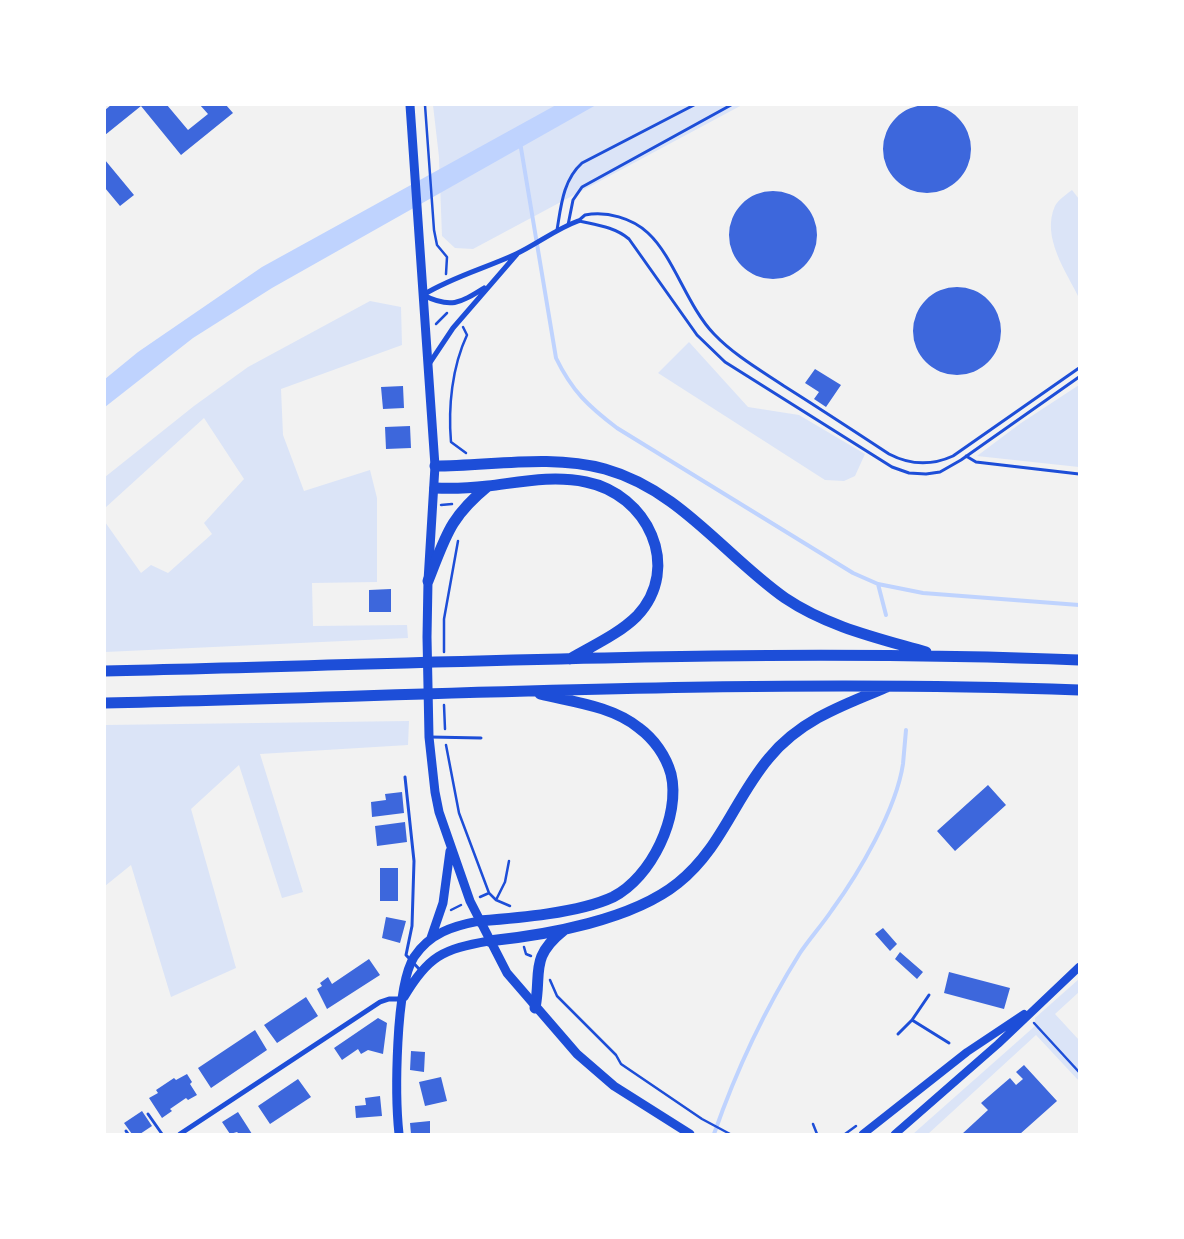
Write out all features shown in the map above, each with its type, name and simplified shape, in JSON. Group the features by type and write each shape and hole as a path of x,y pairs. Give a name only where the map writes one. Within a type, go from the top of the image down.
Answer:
{"highway":[{"path":"435,466 534,461 566,462 596,467 625,476 642,483 673,502 751,571 806,611 853,631 940,656"},
{"path":"435,488 488,486 551,479 598,484 628,501 642,516 650,531 657,561 655,581 647,602 626,625 568,660"},
{"path":"428,581 450,526 460,511 488,486"},
{"path":"105,671 721,656 940,656 1079,660"},
{"path":"489,941 522,937 626,912 667,891 691,871 707,853 757,773 788,737 822,714 894,685"},
{"path":"105,702 523,690 894,685 1079,690"},
{"path":"479,921 530,916 612,897 630,886 644,871 664,836 669,818 671,776 659,749 646,733 630,721 608,711 523,690"},
{"path":"535,1008 539,989 536,979 540,959 552,939 567,927"}],"main road":[{"path":"410,105 435,466 428,581 429,737 435,792 450,848 489,941 507,973 535,1008 577,1054 607,1080 690,1134"},
{"path":"398,1134 396,1080 405,979 411,962 431,938 443,903 450,848"},
{"path":"431,938 455,926 479,921"},
{"path":"403,999 421,971 432,960 453,949 489,941"}],"street":[{"path":"423,295 446,283 519,252 543,237 578,221"},
{"path":"428,365 458,322 519,252"},
{"path":"423,295 441,303 455,304 489,286"},
{"path":"895,1134 998,1044 1079,967"},
{"path":"180,1134 380,1002 389,999 403,999"},
{"path":"863,1134 967,1052 1038,1004"}],"lane":[{"path":"557,230 563,196 576,168 582,163 694,105"},
{"path":"568,225 573,200 582,187 731,105"},
{"path":"578,221 585,215 611,215 624,218 648,232 668,262 698,315 715,336 743,359 904,462 933,463 953,456 1079,368"},
{"path":"578,221 622,233 629,239 696,335 725,362 892,467 918,474 933,474 966,456 1079,377"},
{"path":"966,456 976,462 1079,474"},
{"path":"429,737 481,738"},
{"path":"406,777 414,861 412,926 406,955 421,971"},
{"path":"898,1034 912,1020 929,995"},
{"path":"912,1020 949,1043"},
{"path":"148,1114 162,1134"}],"path":[{"path":"426,105 434,230 437,245 447,257"},
{"path":"425,326 435,324 447,313"},
{"path":"458,322 466,335 456,360 450,430 451,442 467,454"},
{"path":"496,900 505,882 509,861"},
{"path":"548,976 557,996 616,1055 621,1064 702,1119 730,1134"},
{"path":"1028,1027 1035,1022 1079,1072"},
{"path":"813,1124 818,1134"}],"shaded area":[{"path":"433,105 742,105 473,249 455,248 442,236 439,157"},
{"path":"1072,190 1079,199 1079,298 1057,253 1051,230 1051,218 1055,206 1060,199"},
{"path":"370,301 401,307 402,345 281,389 283,435 304,491 370,470 377,498 377,582 312,583 313,626 407,625 408,638 105,652 105,522 141,573 151,565 168,573 212,534 204,523 244,479 204,418 105,508 105,477 194,406 248,367"},
{"path":"689,342 748,407 799,415 865,454 855,476 844,481 825,480 658,373"},
{"path":"1079,385 1079,467 977,456 1021,423"},
{"path":"409,721 408,745 260,754 303,892 282,898 239,765 191,809 236,968 171,997 131,865 105,886 105,725"},
{"path":"1079,979 1079,992 1055,1014 1079,1040 1079,1081 1036,1035 928,1134 913,1134 1035,1026 1035,1018"}],"water":[{"path":"556,105 596,105 272,288 193,338 105,407 105,379 138,352 262,267"}],"building":[{"path":"111,105 167,105 188,130 208,114 200,105 226,105 233,113 181,155 141,106 105,135 105,110"},
{"path":"927,105 944,108 952,112 964,124 968,132 971,149 968,166 964,174 952,186 944,190 927,193 910,190 902,186 890,174 886,166 883,149 886,132 890,124 902,112 910,108"},
{"path":"105,160 134,195 120,206 105,188"},
{"path":"773,191 790,194 798,198 810,210 814,218 817,235 814,252 810,260 798,272 790,276 773,279 756,276 748,272 736,260 732,252 729,235 732,218 736,210 748,198 756,194"},
{"path":"957,287 974,290 982,294 994,306 998,314 1001,331 998,348 994,356 982,368 974,372 957,375 940,372 932,368 920,356 916,348 913,331 916,314 920,306 932,294 940,290"},
{"path":"815,369 841,385 826,407 814,399 819,392 805,383"},
{"path":"403,386 404,408 383,409 381,387"},
{"path":"410,426 411,448 386,449 385,427"},
{"path":"391,589 391,612 369,612 369,590"},
{"path":"988,785 1006,805 955,851 937,831"},
{"path":"402,792 404,813 372,817 371,802 386,800 385,794"},
{"path":"405,822 407,842 377,846 375,826"},
{"path":"380,868 398,868 398,901 380,901"},
{"path":"386,917 406,921 400,943 382,938"},
{"path":"883,928 897,944 890,951 875,934"},
{"path":"900,952 923,972 917,979 895,959"},
{"path":"369,959 380,975 327,1009 317,989 322,986 320,983 328,977 332,984"},
{"path":"949,972 1010,988 1004,1009 944,993"},
{"path":"306,997 318,1016 277,1043 264,1025"},
{"path":"378,1018 387,1023 383,1054 368,1050 361,1054 358,1049 342,1060 334,1048"},
{"path":"255,1030 267,1050 211,1088 198,1068"},
{"path":"411,1051 425,1052 424,1072 410,1070"},
{"path":"1024,1065 1057,1101 1020,1134 962,1134 988,1110 981,1103 1010,1078 1016,1085 1023,1079 1016,1072"},
{"path":"187,1074 192,1082 190,1084 197,1095 188,1100 186,1098 170,1109 172,1111 162,1118 149,1098 158,1093 156,1090 174,1078 176,1080"},
{"path":"441,1077 447,1101 425,1106 419,1082"},
{"path":"298,1079 311,1097 270,1124 258,1106"},
{"path":"380,1096 382,1116 356,1118 355,1106 366,1105 365,1098"},
{"path":"142,1111 152,1126 140,1134 132,1134 124,1123"},
{"path":"238,1112 252,1134 239,1134 237,1132 230,1134 222,1122"},
{"path":"430,1121 430,1134 411,1134 410,1123"}],"waterway":[{"path":"520,142 556,358 568,380 597,412 617,428 853,573 878,584 923,593 1079,605"},
{"path":"878,584 886,615"},
{"path":"714,1134 742,1064 775,996 800,953 854,878 885,821 899,782 903,764 906,730"}]}
